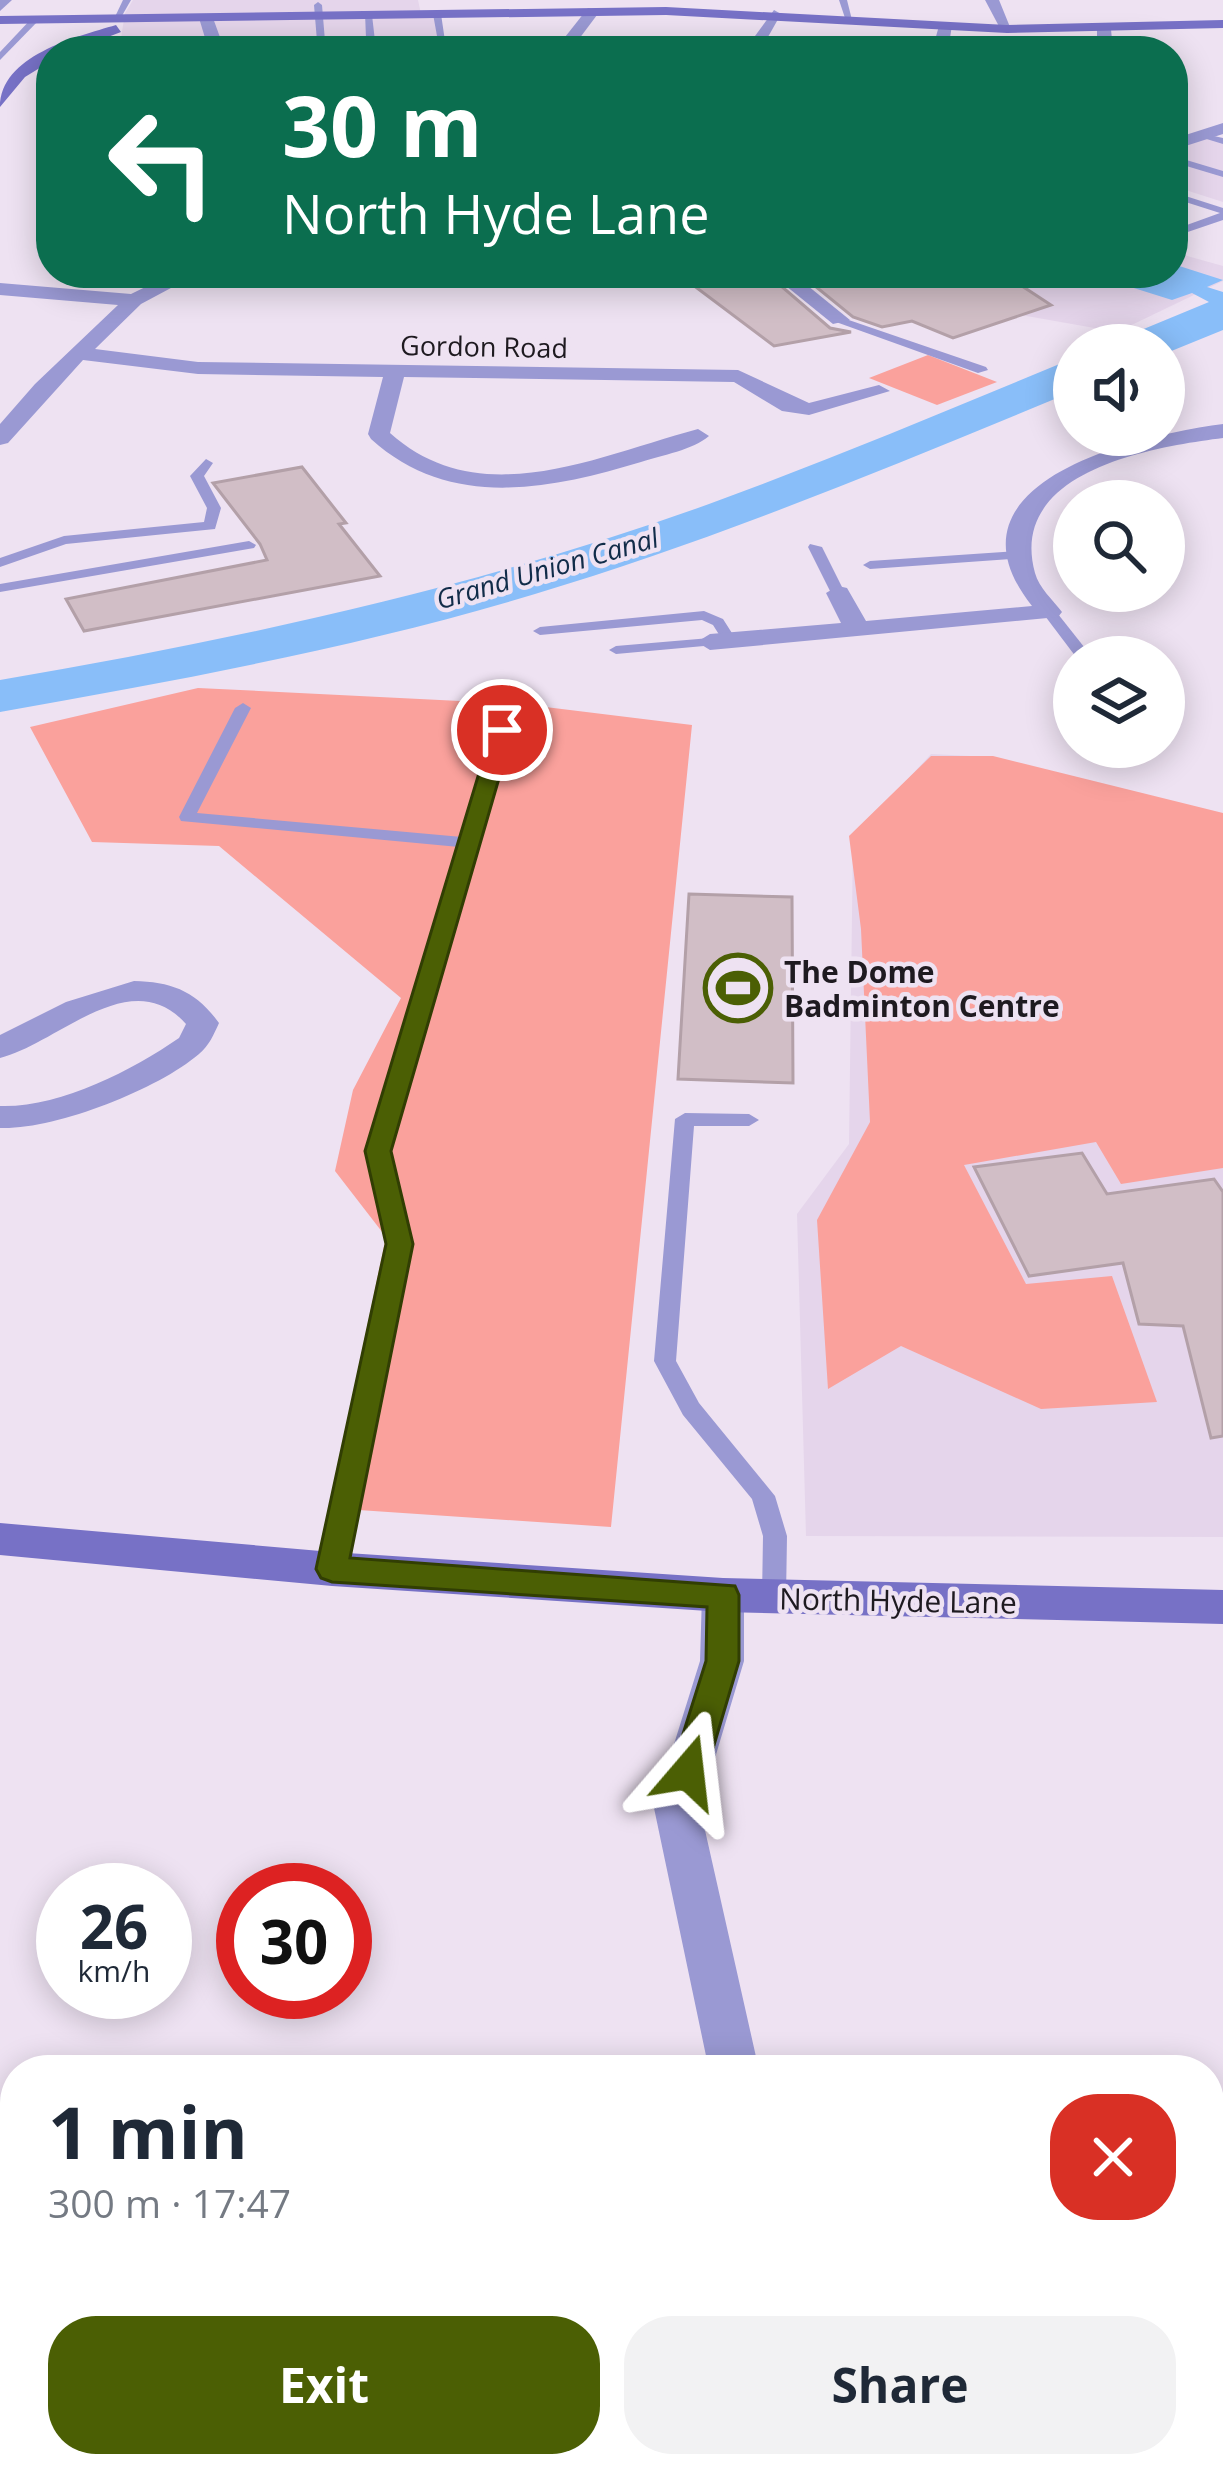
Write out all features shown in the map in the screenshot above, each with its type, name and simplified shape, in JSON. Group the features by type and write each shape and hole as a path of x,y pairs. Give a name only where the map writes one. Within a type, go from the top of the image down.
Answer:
{"street":[{"path":"992,0 1007,28"},
{"path":"0,20 100,26 206,9 368,15 536,7 774,14 1007,28 1223,24"},
{"path":"574,36 593,11"},
{"path":"761,36 774,14"},
{"path":"82,36 116,19 140,19"},
{"path":"943,36 945,25"},
{"path":"1104,29 1104,36"},
{"path":"0,101 19,74 36,63"},
{"path":"1188,142 1223,128"},
{"path":"0,438 78,353 134,300 158,288"},
{"path":"798,288 840,320"},
{"path":"0,289 134,300"},
{"name":"Gordon Road","path":"78,353 199,368 738,376 790,406 809,409 879,391"},
{"path":"395,372 379,434 412,462 446,473 482,479 556,477 698,436"},
{"path":"1185,435 1223,431"},
{"path":"632,438 658,450"},
{"path":"1049,612 1023,576 1017,544 1027,513 1052,484 1105,456"},
{"path":"838,593 858,630"},
{"path":"720,642 1049,612"},
{"path":"0,1048 120,991 162,990 191,1003 203,1023 191,1046 56,1111 16,1121 0,1117"},
{"name":"North Hyde Lane","path":"0,1539 332,1569 723,1595 1223,1606"},
{"path":"723,1595 722,1661 677,1808 731,2055"}],"lane":[{"path":"116,19 127,0"},
{"path":"843,0 849,18"},
{"path":"319,10 322,36"},
{"path":"368,15 370,36"},
{"path":"0,57 36,20"},
{"path":"1202,135 1223,141"},
{"path":"1188,155 1223,174"},
{"path":"1188,200 1223,213"},
{"path":"1188,228 1223,213"},
{"path":"840,320 982,370"},
{"path":"0,563 64,541 210,526 214,508 197,476 206,463"},
{"path":"0,588 249,545"},
{"path":"814,547 838,593"},
{"path":"870,566 1019,555"},
{"path":"1049,612 1068,636"},
{"path":"540,631 704,615 718,622 720,642 616,650"},
{"path":"243,708 187,817 467,843"},
{"path":"332,1569 400,1244 378,1151 502,730"},
{"path":"749,1120 686,1119 665,1361 691,1409 763,1496 775,1536 774,1597"}],"shaded area":[{"path":"133,0 418,0 421,14 440,14 443,36 121,36"},
{"path":"1207,136 1223,140 1223,202 1188,191 1188,142"},
{"path":"1188,256 1223,266 1223,281 1134,324 1072,324 1021,315 973,288 1188,288"},
{"path":"928,355 997,382 937,405 869,378"},
{"path":"198,688 521,704 692,725 611,1527 329,1508 386,1237 335,1171 353,1090 401,998 219,846 92,842 30,727"},
{"path":"931,754 990,757 1204,814 1223,815 1223,1537 806,1536 797,1214 849,1144 853,838"},
{"path":"931,756 993,756 1223,813 1223,1168 1121,1184 1096,1142 964,1165 1026,1284 1112,1276 1157,1402 1041,1409 901,1346 828,1389 817,1220 870,1122 861,929 849,836"}],"water":[{"path":"1188,269 1223,280 1207,287 1223,292 1223,330 1185,345 1185,324 1156,324 1209,302 1192,293 1172,300 1134,288 1188,288"},
{"name":"Grand Union Canal","path":"1053,367 1053,400 807,499 604,572 336,646 0,712 0,680 269,628 535,561 755,487"}],"building":[{"path":"697,288 783,288 830,328 851,332 774,346"},
{"path":"817,288 1025,288 1051,305 953,338 912,321 882,327 853,317"},
{"path":"302,467 380,576 84,631 66,599 267,560 213,483"},
{"name":"The Dome Badminton Centre","path":"689,894 792,897 793,1083 678,1079"},
{"path":"1082,1153 1107,1194 1214,1179 1223,1192 1223,1436 1211,1438 1183,1326 1139,1324 1123,1263 1029,1276 974,1167"}],"place":[{"name":"The Dome Badminton Centre","path":"738,988"}],"route":[{"path":"502,730 378,1151 400,1244 346,1522 332,1569 723,1595 722,1661 688,1772"}]}
